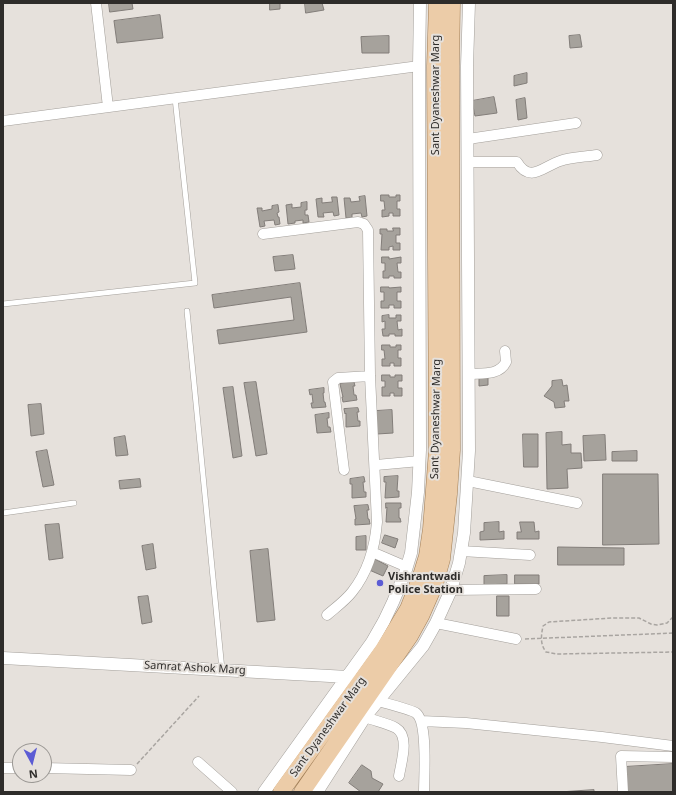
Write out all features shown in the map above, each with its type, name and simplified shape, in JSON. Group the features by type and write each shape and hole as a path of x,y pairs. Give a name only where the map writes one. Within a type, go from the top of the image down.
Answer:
{"main road":[{"name":"Sant Dyaneshwar Marg","path":"302,792 364,688 383,650 408,609 428,556 437,450 435,74 437,3"},
{"name":"Sant Dyaneshwar Marg","path":"281,792 364,688 396,659 421,616 435,584 442,559 446,531 452,450 452,3"}],"street":[{"path":"96,3 108,107"},
{"path":"318,792 365,717 364,688 372,642 384,622 407,567 411,553 420,461 420,3"},
{"path":"264,792 364,688 423,646 436,623 450,590 459,563 464,533 469,451 469,3"},
{"path":"3,122 419,66"},
{"path":"468,139 576,123"},
{"path":"468,162 517,162 522,170 527,172 540,172 559,161 597,155"},
{"path":"263,234 358,222 364,224 368,230 370,376 378,522 372,552 364,573 352,592 327,615"},
{"path":"469,374 495,372 501,369 506,362 505,351"},
{"path":"344,470 333,382 338,378 370,376"},
{"path":"376,465 420,461"},
{"path":"468,481 577,503"},
{"path":"461,551 530,555"},
{"path":"372,552 407,567"},
{"path":"450,590 536,589"},
{"path":"436,623 516,639"},
{"name":"Samrat Ashok Marg","path":"3,658 222,670 364,688"},
{"path":"364,688 416,713 421,720 424,732 424,792"},
{"path":"365,717 397,728 403,736 404,745 399,776"},
{"path":"421,720 466,723 602,737 673,746"},
{"path":"660,745 660,756"},
{"path":"623,792 621,756 673,757"},
{"path":"198,762 232,792"},
{"path":"52,768 131,770"}],"lane":[{"path":"3,304 195,283 175,98"},
{"path":"187,312 222,670"},
{"path":"3,513 74,503"}],"path":[{"path":"673,617 667,623 657,625 651,624 639,618 549,622 543,626 541,638 543,648 546,652 557,654 673,652"},
{"path":"516,639 673,633"},
{"path":"131,770 199,696"}],"building":[{"path":"109,3 132,3 133,9 110,12"},
{"path":"270,3 280,3 280,9 270,10"},
{"path":"305,3 322,3 324,10 306,13"},
{"path":"160,15 163,38 117,43 114,21"},
{"path":"580,35 582,47 570,48 569,36"},
{"path":"389,36 389,53 362,53 361,37"},
{"path":"527,73 527,83 514,86 514,76"},
{"path":"494,97 497,113 475,116 472,101"},
{"path":"525,98 527,118 518,120 516,100"},
{"path":"381,195 396,197 396,195 400,195 400,201 397,201 397,209 400,209 400,216 393,216 393,213 389,213 389,216 382,217 382,210 385,210 384,201 381,201"},
{"path":"365,196 367,216 362,217 361,213 352,214 352,218 346,218 344,198 350,198 351,202 360,201 359,197"},
{"path":"332,197 337,197 339,215 334,216 333,212 323,213 324,217 318,217 316,199 322,198 322,203 332,202"},
{"path":"307,202 307,210 305,210 305,215 308,215 309,222 303,223 303,220 288,224 286,205 292,204 292,208 301,207 301,203"},
{"path":"278,205 279,212 277,213 280,224 275,225 274,220 264,221 265,226 260,227 257,208 262,208 262,211 272,209 272,206"},
{"path":"393,228 400,228 400,235 396,235 396,243 400,243 400,250 393,250 393,246 389,247 389,250 381,250 382,234 380,234 380,229 393,231"},
{"path":"293,255 295,269 275,271 273,257"},
{"path":"382,257 389,257 389,259 401,257 401,263 397,263 398,272 401,272 401,278 389,276 389,278 383,278 385,263 382,263"},
{"path":"300,283 307,332 219,344 217,330 294,320 291,297 214,308 212,295"},
{"path":"381,287 401,287 401,292 397,292 397,301 401,301 401,308 394,308 394,305 389,305 389,308 381,308 381,301 384,301 384,292 381,292"},
{"path":"389,315 389,318 396,318 396,315 401,315 401,321 397,321 398,330 402,329 402,336 389,334 389,336 383,336 382,329 385,329 385,321 382,322 382,316"},
{"path":"382,345 396,347 396,345 401,345 401,350 398,350 398,358 401,358 401,366 394,366 394,363 390,363 390,366 382,366 382,359 385,359"},
{"path":"382,375 390,375 390,377 395,377 395,375 402,375 402,381 398,381 398,388 402,388 402,396 394,396 394,393 390,393 390,396 382,396 382,387 385,387 385,381 382,381"},
{"path":"488,377 488,385 479,386 479,378"},
{"path":"562,380 563,386 567,385 569,401 564,401 565,407 555,408 554,402 544,396 552,386 552,381"},
{"path":"256,382 267,454 256,456 244,383"},
{"path":"354,382 354,395 356,395 357,400 343,402 340,384"},
{"path":"233,387 242,456 233,458 223,388"},
{"path":"324,388 323,393 326,407 312,408 312,394 310,395 309,390"},
{"path":"41,404 44,434 31,436 28,405"},
{"path":"358,408 358,421 360,421 360,426 346,427 346,413 345,414 344,409"},
{"path":"392,410 393,433 377,434 376,411"},
{"path":"329,413 329,418 327,418 328,427 330,427 331,432 317,433 315,415"},
{"path":"562,432 562,445 571,444 571,453 581,453 582,468 567,469 568,488 547,489 546,433"},
{"path":"523,434 538,434 538,467 524,467"},
{"path":"605,435 606,460 584,461 583,436"},
{"path":"125,436 128,455 116,456 114,438"},
{"path":"47,450 54,485 43,487 36,452"},
{"path":"637,451 637,461 612,461 612,452"},
{"path":"603,474 658,474 659,544 603,545"},
{"path":"398,476 397,491 399,491 399,497 385,498 386,482 384,482 384,477"},
{"path":"364,477 364,492 366,492 366,497 352,498 352,484 350,484 350,479"},
{"path":"140,479 141,487 120,489 119,481"},
{"path":"386,503 401,503 401,508 399,508 399,518 401,522 386,522"},
{"path":"368,505 369,510 367,510 370,524 355,525 356,519 354,506"},
{"path":"499,522 499,532 504,531 504,539 480,540 480,532 484,531 484,523"},
{"path":"520,522 534,522 535,532 539,531 539,539 517,539 517,532 521,532"},
{"path":"59,524 63,558 49,560 45,525"},
{"path":"385,535 398,539 395,548 382,543"},
{"path":"366,536 366,550 356,550 356,537"},
{"path":"153,544 156,568 146,570 142,546"},
{"path":"558,547 624,548 624,565 558,565"},
{"path":"268,549 275,620 257,622 250,551"},
{"path":"373,558 388,566 383,576 367,569"},
{"path":"507,575 507,584 484,585 484,576"},
{"path":"515,575 539,575 539,584 515,584"},
{"path":"148,596 152,622 142,624 138,597"},
{"path":"497,596 509,596 509,616 497,616"},
{"path":"673,764 673,792 625,792 624,767"},
{"path":"362,765 371,771 372,778 383,784 378,792 361,792 349,783"},
{"path":"594,790 594,792 560,792"}],"place":[{"name":"Vishrantwadi Police Station","path":"380,583"}]}
